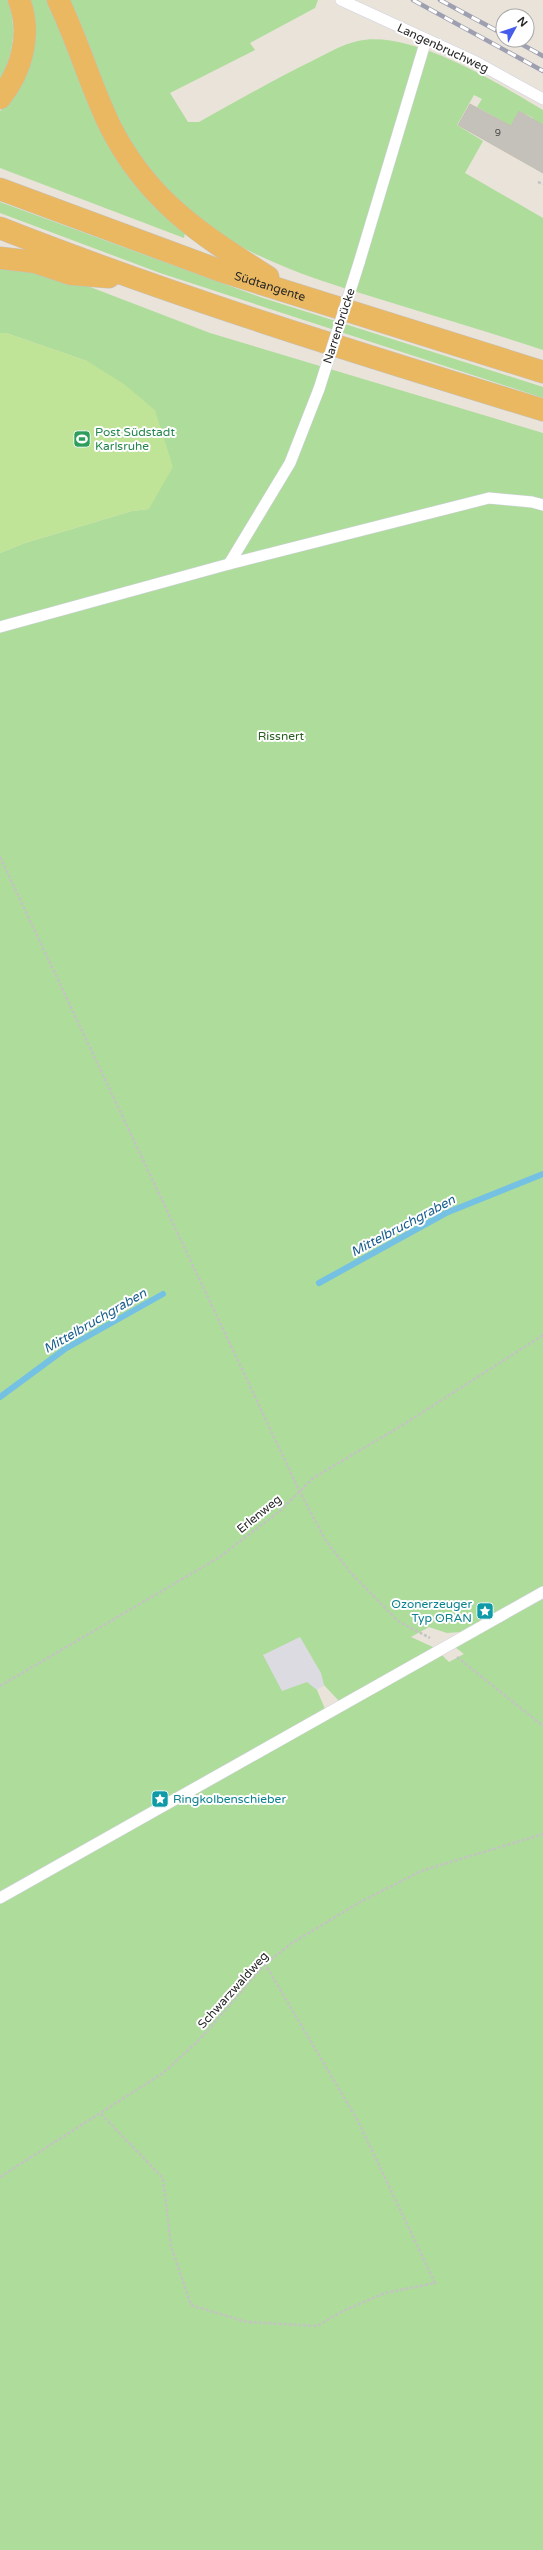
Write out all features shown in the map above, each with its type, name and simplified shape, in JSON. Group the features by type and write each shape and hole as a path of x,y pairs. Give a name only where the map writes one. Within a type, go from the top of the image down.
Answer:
{"highway":[{"path":"0,98 17,72 23,49 25,28 19,0"},
{"path":"58,0 74,35 90,80 111,127 135,168 160,198 193,228 293,292"},
{"name":"Südtangente","path":"0,189 172,253 543,372"},
{"path":"0,228 137,280 372,358 543,410"},
{"path":"0,258 34,262 71,274 137,280"}],"lane":[{"name":"Langenbruchweg","path":"341,0 476,62 543,99"},
{"name":"Narrenbrücke","path":"229,564 290,463 319,389 359,263 426,40"},
{"path":"0,627 229,564 489,498 532,502 543,505"},
{"path":"0,1898 543,1592"}],"path":[{"path":"538,182 543,184"},
{"path":"0,857 299,1490 326,1541 350,1572 398,1621 445,1647 543,1726"},
{"name":"Erlenweg","path":"0,1686 218,1558 281,1510 299,1490 313,1478 401,1426 543,1335"},
{"name":"Schwarzwaldweg","path":"0,2177 101,2114 163,2073 200,2039 265,1964 292,1943 362,1901 421,1871 543,1834"},
{"path":"101,2114 163,2178 171,2246 192,2305 247,2322 317,2326 343,2311 385,2293 435,2283 358,2121 265,1964"}],"shaded area":[{"path":"300,1605 341,1676 274,1714 234,1643"}],"green space":[{"path":"0,0 8,0 13,21 13,41 5,70 0,80"},
{"path":"28,0 47,0 68,46 162,213 185,233 184,238 0,168 0,111 3,108"},
{"path":"70,0 318,0 315,8 250,43 255,50 170,93 188,122 199,122 341,46 352,42 379,39 403,43 454,61 543,110 543,130 524,135 533,118 519,111 511,126 477,107 482,99 474,95 457,125 483,141 465,173 543,218 543,350 344,288 304,274 267,259 232,242 200,220 170,194 143,162 119,123 105,93 83,30"},
{"path":"0,202 260,297 543,387 543,398 160,273 0,213"},
{"name":"Rissnert","path":"0,268 59,275 210,333 543,433 543,1586 460,1632 447,1633 429,1627 411,1637 435,1648 339,1701 324,1685 321,1673 300,1637 263,1655 282,1691 307,1682 317,1690 325,1709 0,1892 0,553 25,543 132,511 149,509 87,361 6,333 0,333"},
{"name":"Post Südstadt Karlsruhe","path":"0,333 6,333 87,361 124,384 155,410 173,467 149,509 132,511 25,543 0,553"},
{"path":"543,1599 543,2550 0,2550 0,1901 442,1655 449,1662 464,1654 455,1647"}],"building":[{"path":"470,104 511,126 519,111 543,125 543,173 458,125"}],"waterway":[{"name":"Mittelbruchgraben","path":"319,1283 446,1213 543,1174"},
{"name":"Mittelbruchgraben","path":"0,1397 65,1349 163,1294"}],"railway":[{"path":"413,0 543,71"},
{"path":"440,0 495,30"},
{"path":"528,48 543,56"}],"place":[{"name":"Post Südstadt Karlsruhe","path":"82,439"},
{"name":"Ozonerzeuger Typ ORAN","path":"485,1611"},
{"name":"Ringkolbenschieber","path":"160,1799"}]}
